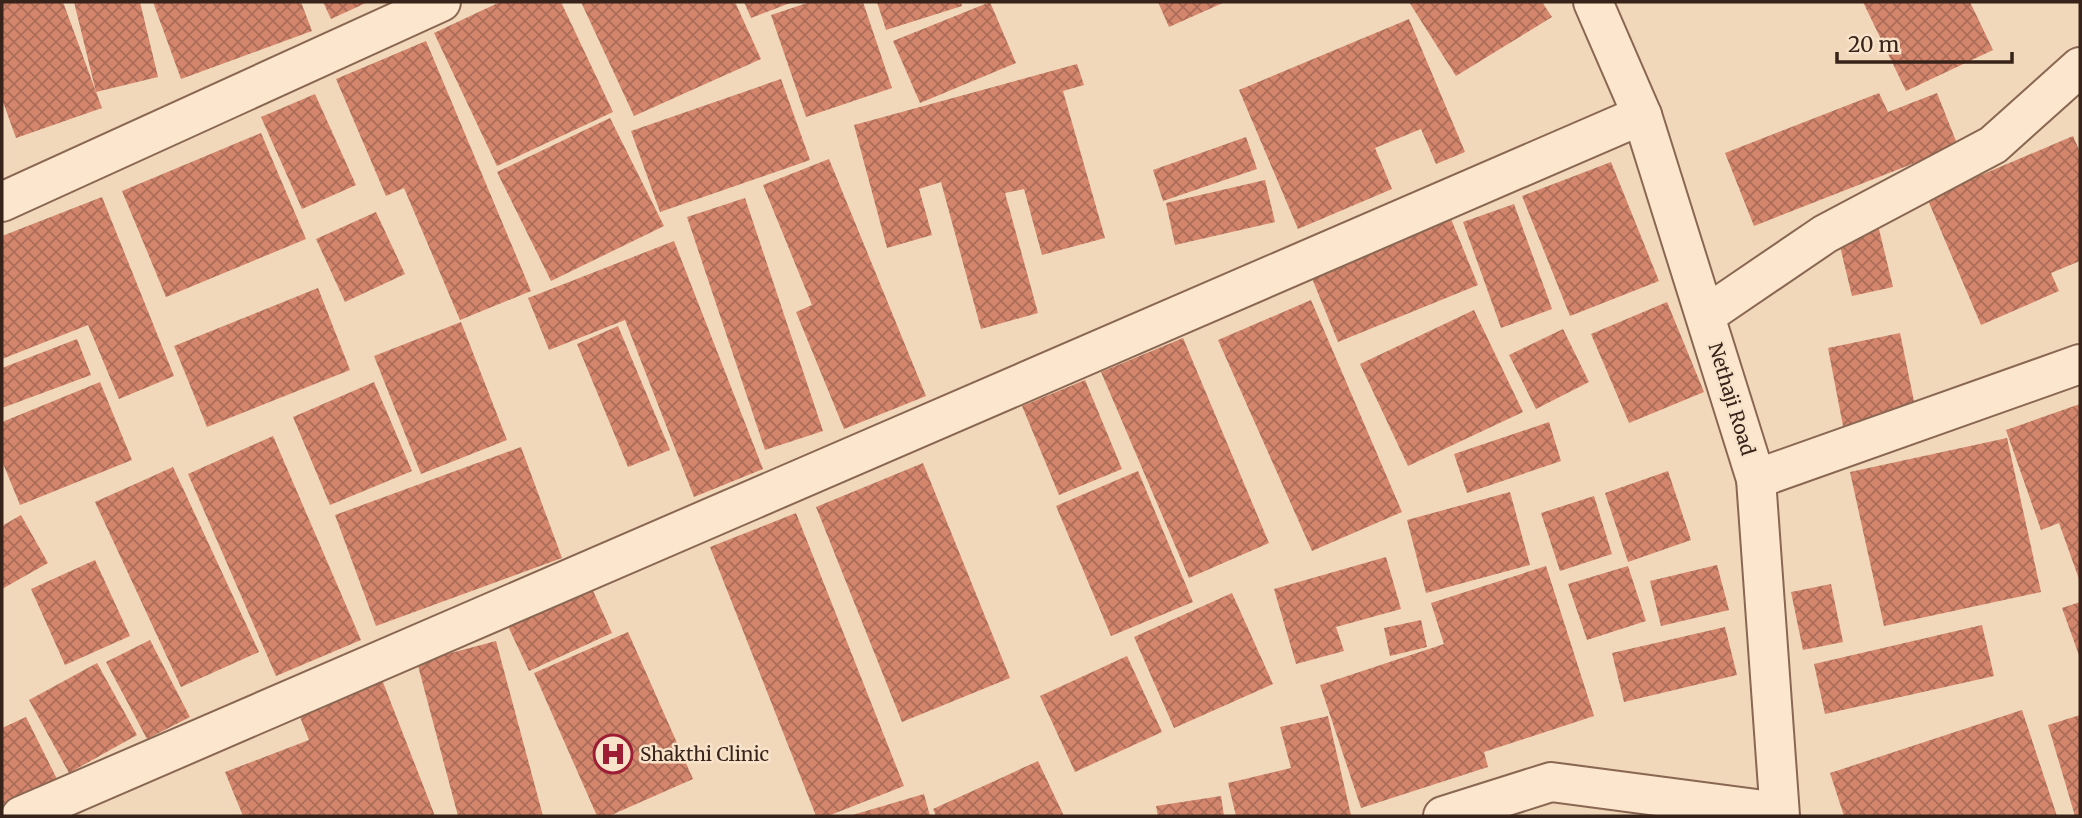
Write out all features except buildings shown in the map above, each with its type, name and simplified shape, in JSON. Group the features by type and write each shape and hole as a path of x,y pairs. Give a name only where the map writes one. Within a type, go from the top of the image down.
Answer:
{"street":[{"path":"2,202 441,2"},
{"name":"Nethaji Road","path":"1593,2 1642,116 1756,479 1780,814"},
{"path":"1706,315 1825,234 1993,145 2080,66"},
{"path":"21,816 1642,116"},
{"path":"1756,479 2080,364"},
{"path":"1443,816 1551,782 1780,814"}],"place":[{"name":"Shakthi Clinic","path":"613,754"}]}
